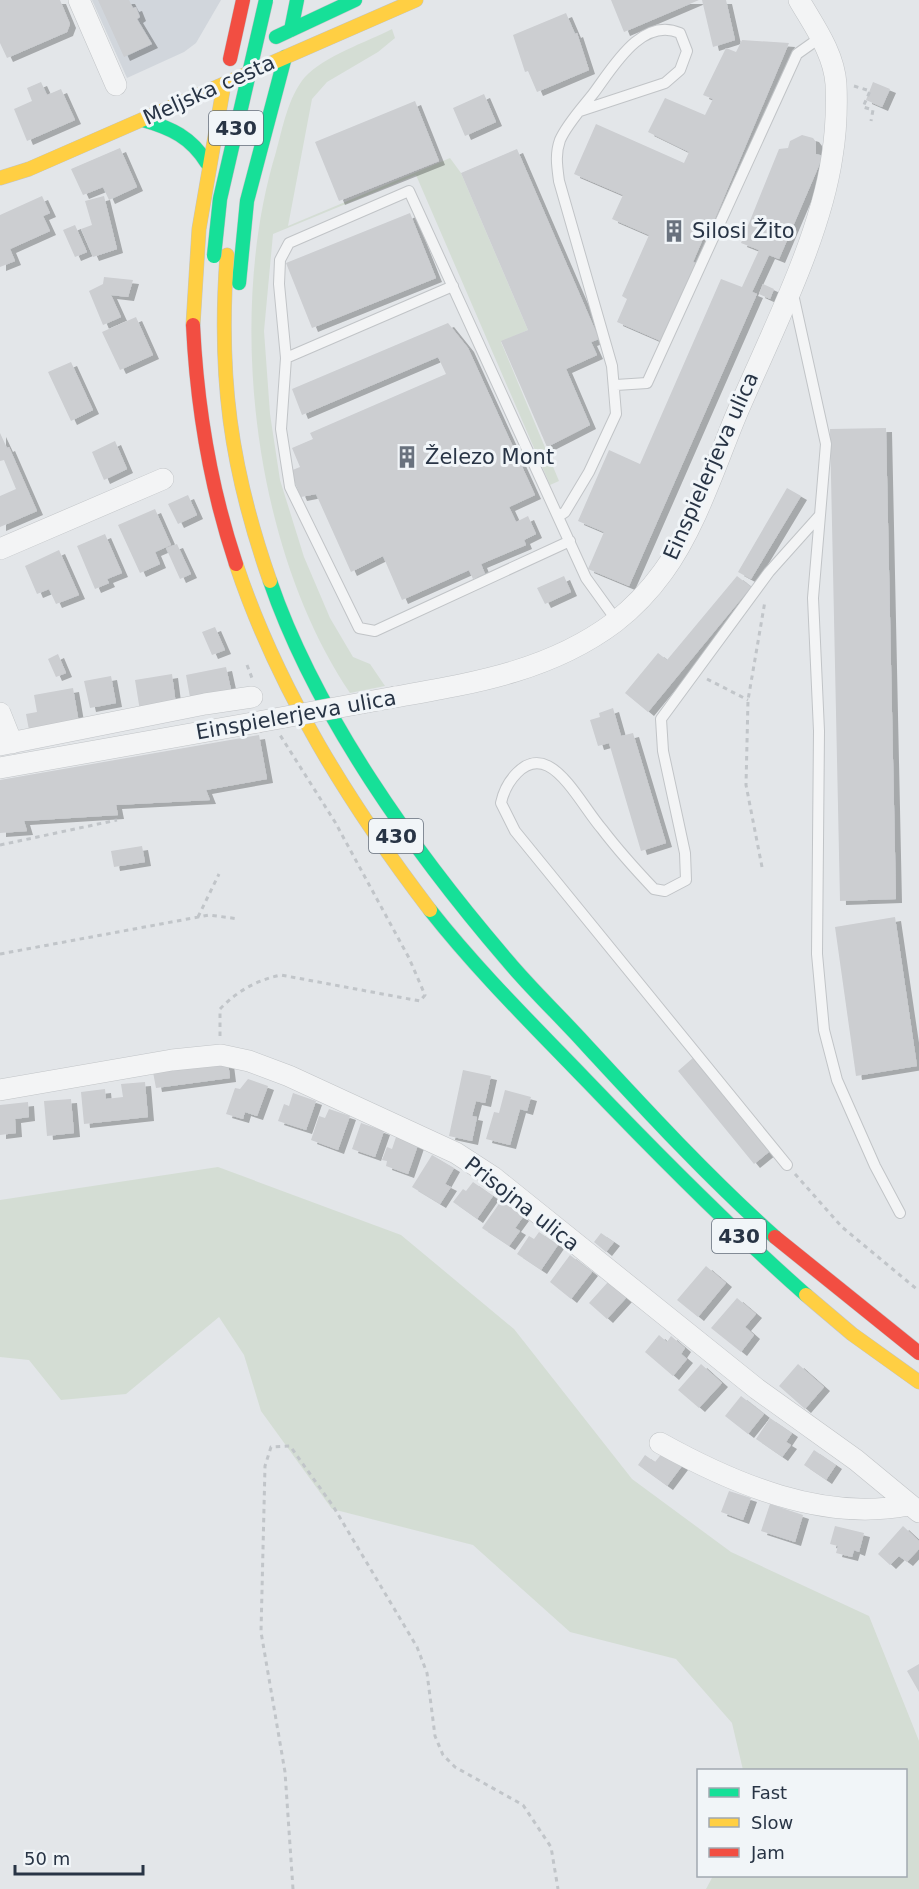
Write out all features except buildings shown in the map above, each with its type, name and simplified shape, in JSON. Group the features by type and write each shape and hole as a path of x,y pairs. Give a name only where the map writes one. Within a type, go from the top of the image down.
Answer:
{"main road":[{"path":"243,0 225,61 224,84 207,163 194,280 195,371 200,420 217,510 245,592 267,644 328,764 387,851 481,971 577,1071"},
{"name":"430","path":"266,0 220,199 223,365 234,457 255,536 292,631 355,751 391,808 499,952 676,1141 762,1224 867,1313 919,1353"},
{"name":"430","path":"211,290 278,0"},
{"path":"239,350 239,276 247,201 285,57 297,0"},
{"name":"Meljska cesta","path":"225,61 355,0"},
{"name":"Meljska cesta","path":"0,176 29,169 416,0"},
{"path":"143,120 180,131 198,147 207,163"},
{"name":"Meljska cesta","path":"0,176 65,138"},
{"name":"430","path":"209,346 214,417 233,507 272,617 310,699 343,757 423,874 577,1071 664,1163 747,1243 845,1329 919,1382"},
{"path":"342,697 353,717"},
{"path":"464,885 559,1015"}],"street":[{"path":"79,0 116,85"},
{"name":"Einspielerjeva ulica","path":"0,768 495,679 529,669 570,651 617,621 640,599 664,570 687,530 791,285 814,226 832,159 836,81 821,37 799,0"},
{"path":"0,549 163,479"},
{"name":"Einspielerjeva ulica","path":"6,744 205,704 252,697"},
{"path":"0,713 6,744"},
{"name":"Prisojna ulica","path":"0,1090 172,1060 221,1055 249,1061 289,1076 456,1153 493,1177 602,1267 757,1389 856,1460 914,1509"},
{"name":"Prisojna ulica","path":"660,1443 696,1463 793,1499 844,1510 914,1509"}],"lane":[{"path":"559,516 565,512 589,472 616,414 616,385 559,181 555,156 561,138 580,111 629,47 647,34 661,29 670,28 680,33 687,51 680,70 665,83 580,111"},
{"path":"616,385 647,383 797,54 821,37"},
{"path":"570,542 375,632 359,628 290,488 281,429 286,358 279,284 280,260 289,243 409,191 559,516 570,542 585,578 617,621"},
{"path":"791,285 826,444 813,598 819,731 817,954 824,1030 837,1080 875,1166 900,1213"},
{"path":"286,358 453,286"},
{"path":"787,1166 515,831 501,803 505,787 514,773 533,764 546,764 558,772 601,829 654,889 665,891 686,880 685,853 663,751 661,719 769,572 820,515"}],"path":[{"path":"870,91 863,106 873,111 871,121"},
{"path":"762,867 746,785 748,699 769,572"},
{"path":"695,673 748,699"},
{"path":"0,845 117,820"},
{"path":"198,917 219,874"},
{"path":"0,954 209,915 239,919"},
{"path":"787,1166 843,1227 919,1291"},
{"path":"293,1889 285,1772 261,1632 265,1466 271,1447 290,1446 333,1506 417,1647 427,1673 435,1736 444,1755 455,1767 523,1805 551,1847 558,1889"}],"shaded area":[{"path":"92,0 221,0 196,43 184,52 127,78"},
{"path":"392,29 395,38 378,52 327,82 312,99 288,226 450,158 461,173 528,330 501,342 559,481 550,485 416,175 273,234 264,331 270,414 280,480 304,557 330,618 353,657 370,664 385,686 350,693 317,635 290,571 271,502 258,430 252,357 253,285 261,216 276,152 294,94 305,77 323,62"},
{"path":"218,1167 401,1235 514,1329 632,1479 731,1552 869,1616 919,1741 919,1889 706,1889 712,1877 907,1877 907,1769 743,1769 732,1723 676,1659 570,1632 473,1545 332,1509 261,1411 244,1355 219,1317 126,1394 61,1400 29,1360 0,1357 0,1200"}],"traffic: fast":[{"path":"214,256 220,199 266,0"},
{"path":"291,30 297,0"},
{"path":"276,37 355,0"},
{"path":"239,283 247,201 285,57"},
{"path":"143,120 163,126 180,135 194,146 207,163"},
{"path":"270,581 290,631 341,732 371,781 438,874 526,982 679,1144 775,1237"},
{"path":"430,910 506,997 640,1136 806,1295"}],"traffic: slow":[{"path":"0,178 29,169 416,0"},
{"path":"193,325 199,229 224,84"},
{"path":"227,255 224,341 230,420 245,499 270,581"},
{"path":"236,564 273,656 319,745 372,829 430,910"},
{"path":"806,1295 852,1334 919,1382"}],"traffic: jam":[{"path":"230,59 243,0"},
{"path":"193,325 206,446 219,505 236,564"},
{"path":"775,1237 919,1353"}],"place":[{"name":"Silosi Žito","path":"674,231"},
{"name":"Železo Mont","path":"407,457"}]}
